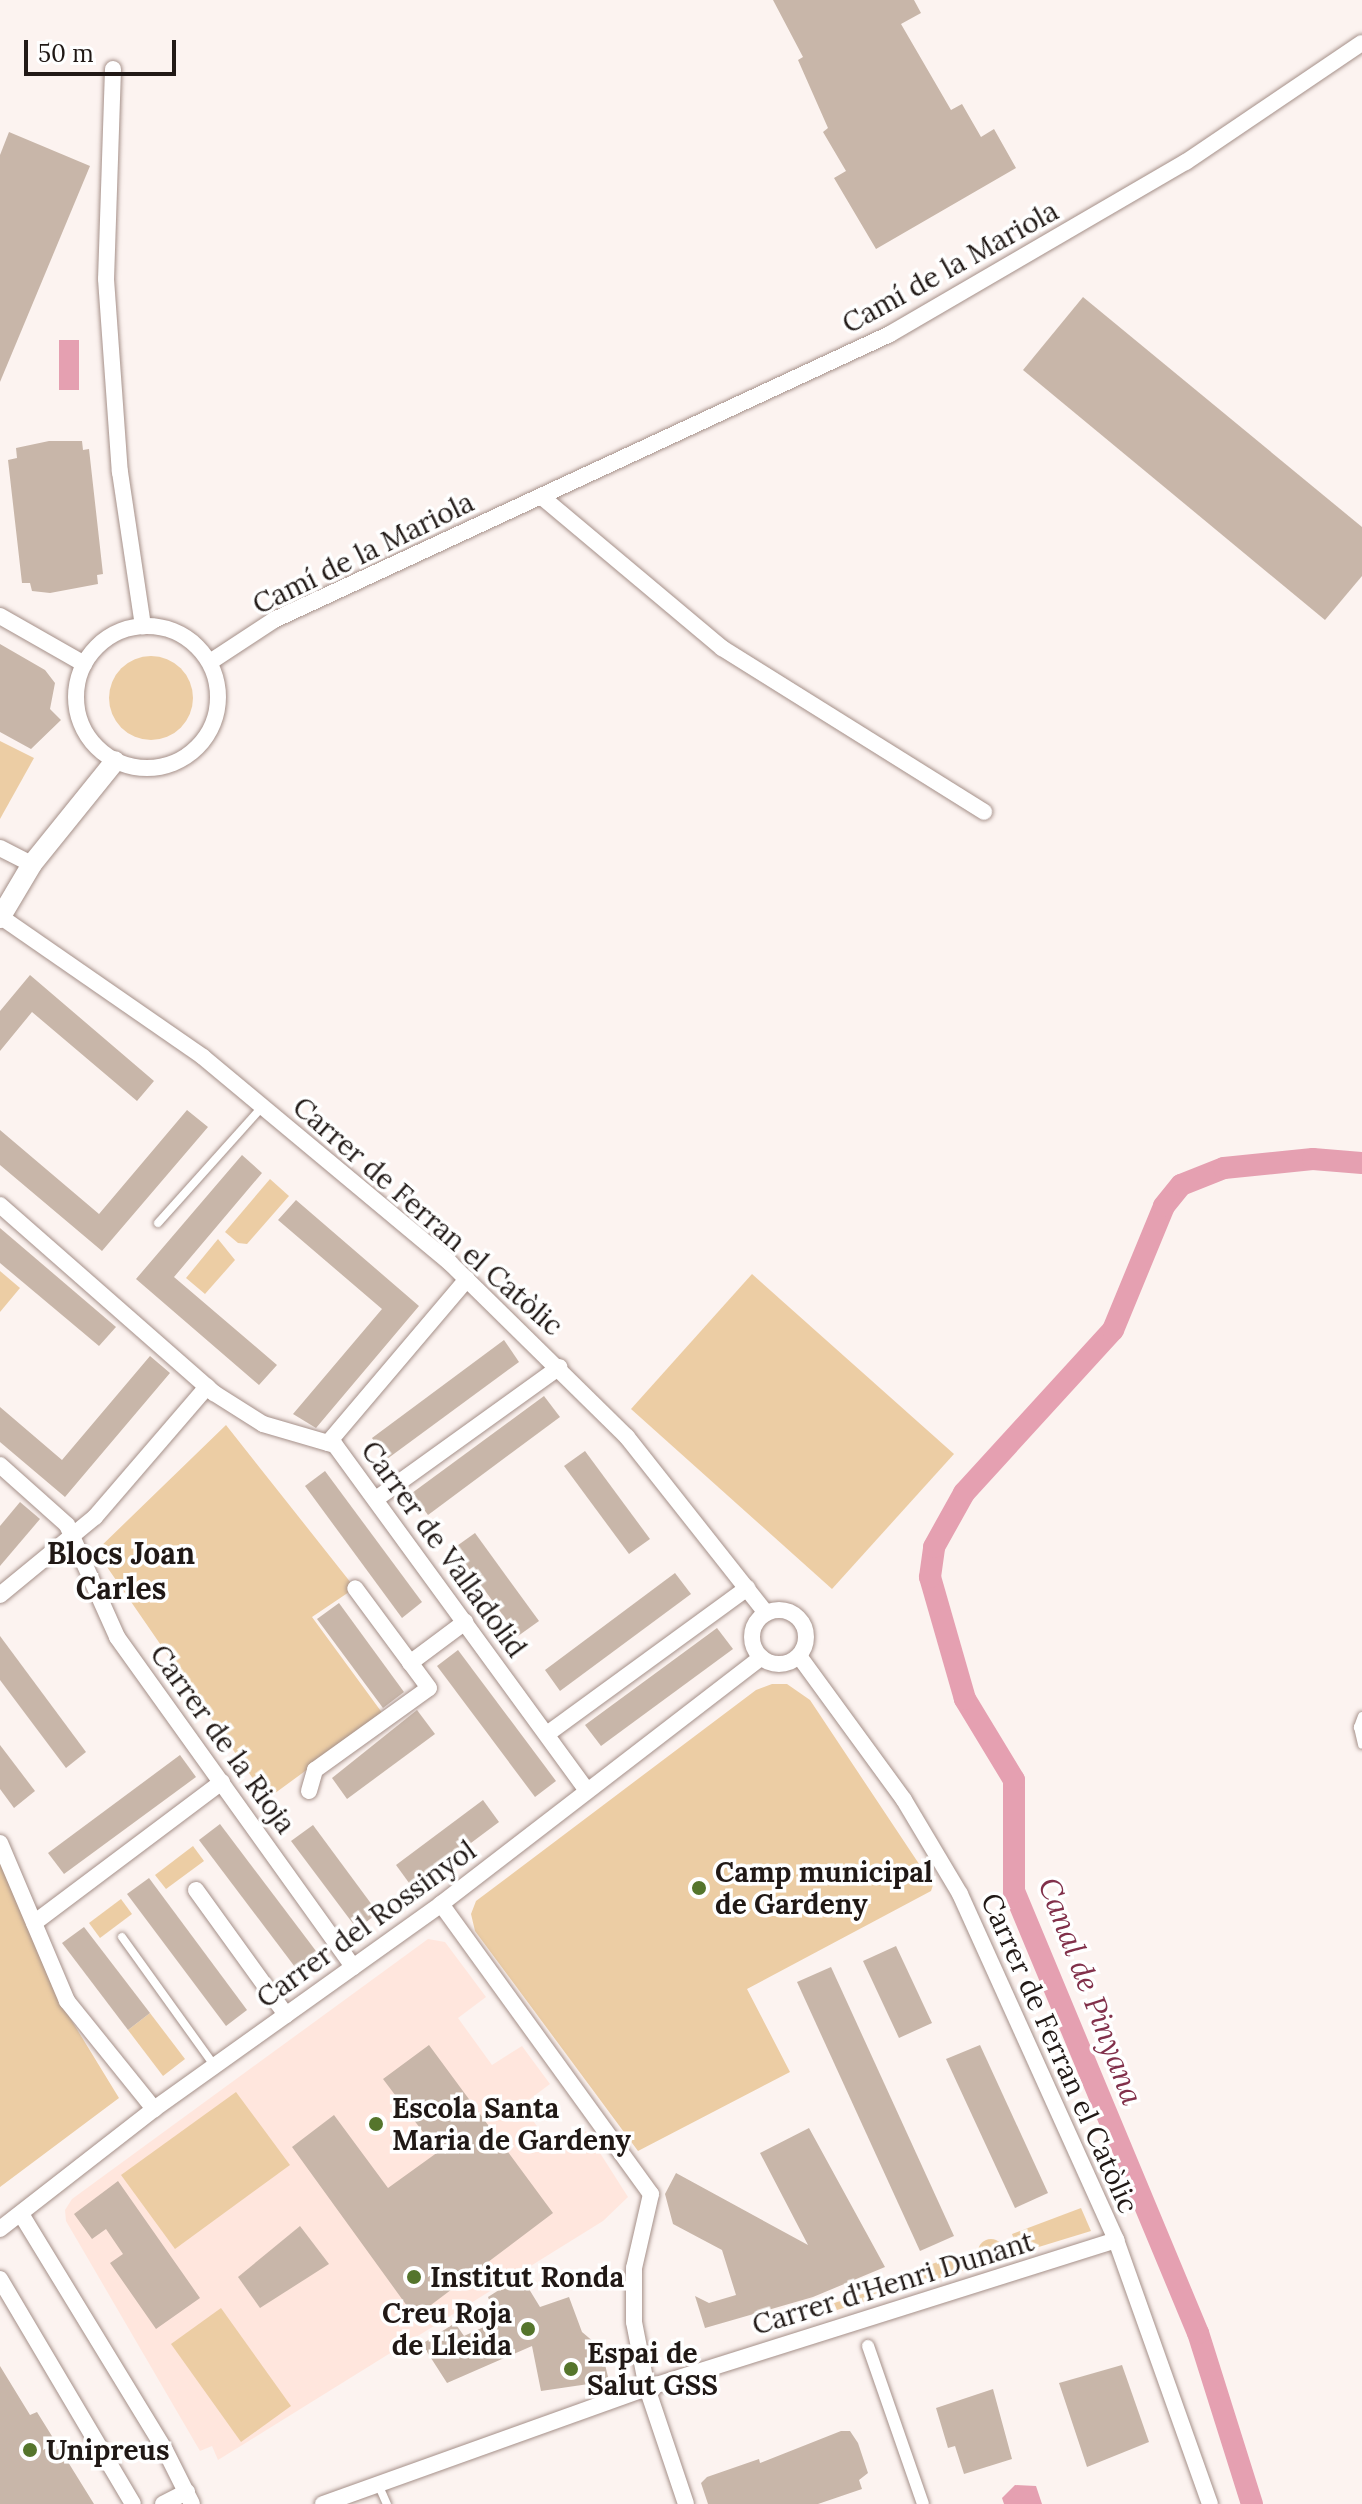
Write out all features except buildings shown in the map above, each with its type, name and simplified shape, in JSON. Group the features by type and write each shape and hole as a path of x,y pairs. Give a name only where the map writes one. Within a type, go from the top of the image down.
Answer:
{"street":[{"name":"Camí de la Mariola","path":"210,662 274,620 890,334 1186,162 1362,43"},
{"path":"113,69 106,279 120,472 143,626"},
{"path":"542,497 722,648 984,812"},
{"path":"0,616 84,664"},
{"path":"143,626 182,634 210,662 218,706 199,747 159,767 115,761 99,750 79,719 76,700 84,664 119,631 143,626"},
{"path":"0,918 32,864 115,761"},
{"path":"0,848 32,864"},
{"path":"0,899 0,918"},
{"name":"Carrer de Ferran el Catòlic","path":"0,918 203,1057 467,1279 560,1367 627,1437 766,1613"},
{"name":"Carrer de Valladolid","path":"0,1205 207,1387 263,1424 335,1445 586,1789"},
{"path":"328,1443 467,1279"},
{"path":"376,1499 560,1367"},
{"path":"0,1595 73,1538 207,1387"},
{"name":"Carrer de la Rioja","path":"0,1465 58,1515 73,1538 117,1637 353,1967"},
{"path":"309,1791 315,1770 429,1688 355,1588"},
{"path":"547,1734 747,1588"},
{"path":"783,1610 798,1617 806,1640 799,1656 783,1664 761,1658 752,1634 766,1613 783,1610"},
{"path":"410,1663 465,1622"},
{"name":"Carrer de Ferran el Catòlic","path":"799,1656 904,1800 960,1894 1116,2240 1210,2504"},
{"name":"Carrer del Rossinyol","path":"0,2229 154,2109 441,1904 586,1789 761,1658"},
{"path":"34,1923 222,1782"},
{"path":"0,1843 67,2001 154,2109"},
{"path":"196,1890 286,2015"},
{"path":"441,1904 651,2194 631,2290 647,2388 686,2504"},
{"path":"21,2214 190,2498 163,2504"},
{"name":"Carrer d'Henri Dunant","path":"323,2504 647,2388 1116,2240"},
{"path":"0,2279 133,2504"},
{"path":"868,2346 923,2504"}],"lane":[{"path":"158,1223 263,1105"},
{"path":"1362,1716 1362,1745"},
{"path":"122,1937 215,2066"},
{"path":"378,2484 387,2504"}],"shaded area":[{"path":"59,340 79,340 79,390 59,390"},
{"path":"151,656 167,659 181,668 190,682 193,698 190,714 181,728 167,737 151,740 135,737 121,728 112,714 109,698 112,682 121,668 135,659"},
{"path":"0,741 34,758 0,819"},
{"path":"270,1179 289,1196 247,1244 238,1243 225,1232"},
{"path":"218,1239 235,1260 205,1294 186,1278"},
{"path":"0,1271 20,1288 0,1312"},
{"path":"752,1274 954,1454 832,1589 631,1409"},
{"path":"226,1425 355,1588 312,1617 383,1714 267,1799 96,1551"},
{"path":"772,1684 787,1684 810,1700 933,1885 931,1891 747,1989 790,2072 638,2151 475,1931 471,1914 476,1901 756,1690"},
{"path":"193,1846 204,1861 166,1889 155,1875"},
{"path":"0,1861 56,1995 119,2098 0,2187"},
{"path":"121,1899 132,1914 100,1938 89,1923"},
{"path":"428,1939 445,1942 486,1997 458,2018 492,2065 522,2046 550,2084 522,2105 556,2153 586,2131 628,2197 603,2221 218,2460 212,2446 200,2451 66,2221 65,2210 72,2199"},
{"path":"150,2013 185,2059 163,2076 128,2030"},
{"path":"236,2092 290,2165 175,2249 121,2175"},
{"path":"1081,2208 1091,2231 1019,2253 1012,2234"},
{"path":"991,2239 1000,2243 1004,2252 1000,2261 991,2265 982,2261 978,2252 982,2243"},
{"path":"970,2251 975,2267 837,2310 834,2303 881,2288 879,2282"},
{"path":"221,2308 291,2406 241,2442 171,2344"},
{"path":"1015,2485 1036,2486 1042,2504 1004,2504 1002,2498"}],"waterway":[{"name":"Canal de Pinyana","path":"1252,2504 1198,2333 1014,1892 1014,1780 965,1699 930,1577 934,1547 964,1493 1113,1330 1164,1206 1181,1185 1224,1168 1313,1159 1362,1163"}],"place":[{"name":"Camp municipal de Gardeny","path":"699,1888"},
{"name":"Escola Santa Maria de Gardeny","path":"376,2124"},
{"name":"Institut Ronda","path":"414,2277"},
{"name":"Creu Roja de Lleida","path":"528,2329"},
{"name":"Espai de Salut GSS","path":"571,2369"},
{"name":"Unipreus","path":"30,2450"}],"district":[{"name":"Blocs Joan Carles","path":"121,1570"}]}
